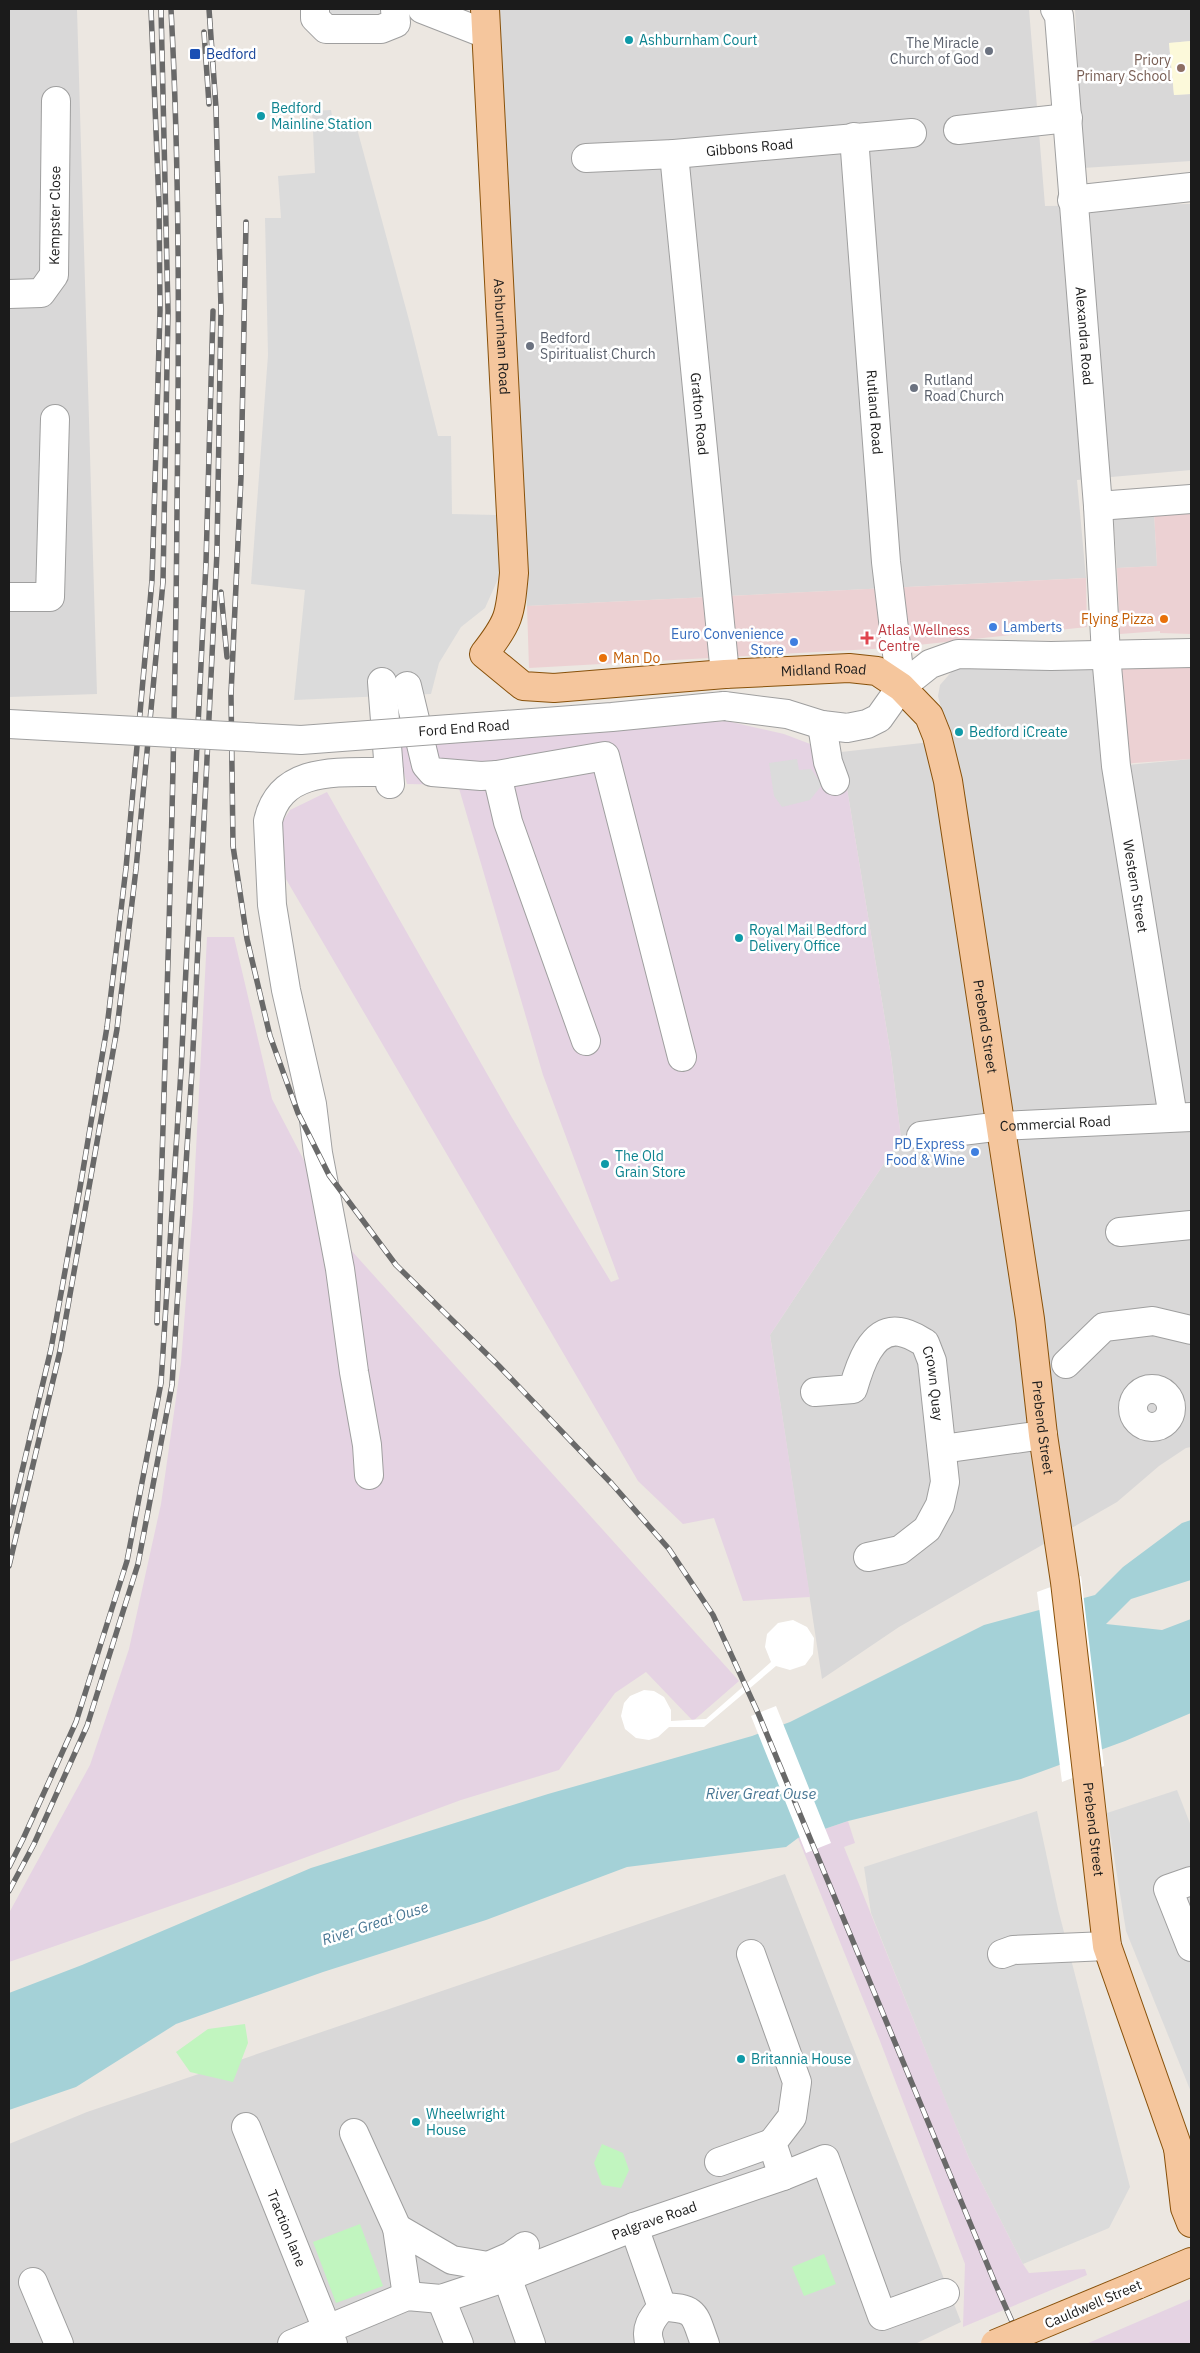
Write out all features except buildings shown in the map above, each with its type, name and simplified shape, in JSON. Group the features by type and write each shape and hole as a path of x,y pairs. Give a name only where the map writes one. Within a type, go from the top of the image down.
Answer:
{"main road":[{"name":"Ashburnham Road","path":"477,19 514,573 511,608 505,627 484,654"},
{"name":"Midland Road","path":"484,654 523,686 554,688 725,674 849,668 877,671 902,687"},
{"name":"Prebend Street","path":"902,687 929,716 937,736 948,781 1030,1319 1043,1435 1065,1582 1107,1946 1184,2158 1185,2208 1191,2222"},
{"name":"Cauldwell Street","path":"995,2344 1191,2262"}],"street":[{"path":"315,9 315,18 326,30 381,29 396,23 395,9"},
{"path":"422,9 477,19"},
{"name":"Alexandra Road","path":"1057,13 1068,118 1072,200 1098,506 1106,655"},
{"name":"Kempster Close","path":"9,294 41,293 54,276 56,101"},
{"path":"958,130 1068,118"},
{"name":"Gibbons Road","path":"586,158 674,154 912,132"},
{"name":"Rutland Road","path":"854,137 886,562 902,687"},
{"name":"Grafton Road","path":"674,154 725,674"},
{"path":"1072,200 1191,187"},
{"path":"9,597 50,597 55,419"},
{"path":"1098,506 1191,499"},
{"path":"902,687 930,664 958,654 1106,655 1191,653"},
{"name":"Western Street","path":"1106,655 1116,766 1182,1117"},
{"path":"369,1476 367,1445 340,1269 321,1172 312,1104 286,990 274,915 267,840 270,808 277,797 296,782 314,775 327,774 389,778 395,684 426,765 432,772 481,776 497,775 604,756 682,1057"},
{"name":"Ford End Road","path":"9,724 301,740 612,717 724,706 787,714 822,725 847,728 867,724 879,718 902,687"},
{"path":"822,725 828,762 835,781"},
{"path":"322,731 327,774"},
{"path":"497,775 508,822 586,1041"},
{"name":"Commercial Road","path":"920,1136 1002,1126 1182,1117"},
{"path":"1120,1232 1191,1225"},
{"path":"1066,1364 1104,1327 1153,1321 1191,1330"},
{"name":"Crown Quay","path":"815,1392 853,1389 862,1361 880,1336 899,1331 913,1336 925,1343 932,1361 945,1482 940,1505 927,1529 900,1550 868,1556"},
{"path":"942,1449 1043,1435"},
{"path":"1191,1881 1168,1889 1191,1947"},
{"path":"1002,1954 1013,1950 1107,1946"},
{"path":"719,2162 772,2143 792,2117 797,2082 751,1954"},
{"name":"Traction lane","path":"246,2127 329,2337"},
{"path":"354,2133 397,2228 407,2296"},
{"path":"772,2143 783,2176"},
{"name":"Palgrave Road","path":"292,2344 329,2337 407,2296 441,2299 507,2277 634,2227 783,2176 825,2159 882,2316 945,2293"},
{"path":"634,2227 662,2307"},
{"path":"397,2228 452,2260 488,2266 511,2256 525,2246"},
{"path":"507,2277 531,2344"},
{"path":"32,2282 59,2344"},
{"path":"441,2299 459,2344"},
{"path":"650,2344 647,2336 651,2318 662,2307 683,2308 695,2316 705,2344"}],"shaded area":[{"path":"9,9 77,9 97,694 9,697"},
{"path":"306,9 399,9 400,13 306,16"},
{"path":"495,9 1029,9 1045,206 1191,204 1191,470 1077,480 1086,578 527,606"},
{"path":"1075,9 1191,9 1191,41 1169,43 1174,95 1191,94 1191,161 1083,168"},
{"name":"Priory Primary School","path":"1191,41 1191,94 1174,95 1169,43"},
{"path":"331,110 335,132 356,125 409,320 438,436 451,436 452,514 497,515 501,554 498,579 485,608 461,627 439,663 431,694 294,700 305,590 251,584 268,355 265,218 281,218 278,176 315,173 312,111"},
{"path":"1191,509 1191,634 1160,633 1160,631 1120,634 1117,568 1157,566 1154,512"},
{"path":"1154,512 1157,566 1117,568 1113,515"},
{"path":"1086,578 1087,627 890,648 529,668 527,606"},
{"path":"1191,662 1191,759 1116,766 1107,664"},
{"path":"966,664 1107,664 1117,766 1191,759 1191,1447 1186,1448 1159,1466 1117,1502 899,1627 822,1679 770,1335 901,1138 891,1056 841,752 949,740 938,696 940,685 954,669"},
{"path":"727,721 784,734 818,747 841,752 891,1056 901,1138 770,1335 810,1597 743,1601 714,1518 683,1524 638,1481 283,874 273,837 290,810 327,792 511,1116 611,1282 619,1279 543,1075 458,785 407,784 395,741"},
{"path":"797,759 799,770 811,769 822,785 810,800 782,807 774,796 769,763"},
{"path":"207,937 234,937 272,1099 350,1249 739,1681 693,1721 646,1672 615,1693 559,1770 461,1800 228,1886 9,1962 9,1913 90,1765 129,1649 161,1504 181,1363 193,1208"},
{"path":"1177,1790 1191,1826 1191,2092 1126,1931 1107,1813"},
{"path":"1037,1811 1058,1909 1130,2187 1109,2228 1023,2264 969,2158 941,2089 871,1913 864,1867"},
{"path":"848,1821 855,1843 844,1847 969,2158 1023,2264 1029,2273 1085,2269 1087,2275 963,2327 965,2264 880,2041 798,1838"},
{"path":"785,1874 961,2322 915,2344 9,2344 9,2144 87,2112"},
{"path":"1191,2299 1191,2344 1086,2344"}],"green space":[{"path":"245,2024 248,2043 233,2082 190,2072 176,2052 208,2029"},
{"path":"602,2144 623,2153 629,2170 621,2188 602,2185 594,2163"},
{"path":"360,2224 383,2286 336,2303 313,2242"},
{"path":"824,2254 836,2284 804,2296 792,2267"}],"water":[{"name":"River Great Ouse","path":"1191,1520 1191,1580 1131,1599 1106,1624 1162,1630 1191,1619 1191,1713 1125,1741 1021,1779 848,1821 798,1838 786,1847 627,1867 486,1920 323,1972 176,2024 76,2087 9,2110 9,1993 82,1965 311,1868 548,1794 752,1736 790,1722 984,1625 1095,1595 1123,1567 1182,1523"}],"pier":[{"path":"1081,1576 1104,1766 1062,1782 1037,1592"},
{"path":"793,1620 807,1627 814,1638 813,1654 805,1665 790,1670 776,1666 704,1727 669,1727 658,1737 649,1740 636,1738 625,1729 621,1716 624,1703 630,1696 644,1690 654,1691 664,1697 671,1710 671,1721 706,1719 771,1662 765,1647 767,1634 778,1623"},
{"path":"776,1706 831,1843 806,1853 751,1716"}],"railway":[{"path":"9,1526 51,1349 80,1188 107,1027 126,868 152,580 156,449 160,310 159,204 151,9"},
{"path":"9,1566 60,1351 117,1029 136,869 163,582 168,311 161,9"},
{"path":"157,1323 172,816 178,448 177,197 171,9"},
{"path":"9,1891 34,1844 87,1726 138,1564 172,1385 192,1070 217,552 221,309 216,108 209,9"},
{"path":"204,32 209,104"},
{"path":"246,222 241,477 231,694 233,846 247,939 270,1036 298,1113 329,1175 396,1265 499,1366 612,1484 669,1549 713,1615 758,1713 1022,2344"},
{"path":"9,1867 76,1722 127,1561 161,1383 181,1070 206,563 213,311"},
{"path":"221,592 227,657"}],"place":[{"name":"Ashburnham Court","path":"629,40"},
{"name":"The Miracle Church of God","path":"989,51"},
{"name":"Bedford","path":"195,54"},
{"name":"Priory Primary School","path":"1181,68"},
{"name":"Bedford Mainline Station","path":"261,116"},
{"name":"Bedford Spiritualist Church","path":"530,346"},
{"name":"Rutland Road Church","path":"914,388"},
{"name":"Flying Pizza","path":"1164,619"},
{"name":"Lamberts","path":"993,627"},
{"name":"Atlas Wellness Centre","path":"867,638"},
{"name":"Euro Convenience Store","path":"794,642"},
{"name":"Man Do","path":"603,658"},
{"name":"Bedford iCreate","path":"959,732"},
{"name":"Royal Mail Bedford Delivery Office","path":"739,938"},
{"name":"PD Express Food & Wine","path":"975,1152"},
{"name":"The Old Grain Store","path":"605,1164"},
{"name":"Britannia House","path":"741,2059"},
{"name":"Wheelwright House","path":"416,2122"}]}
